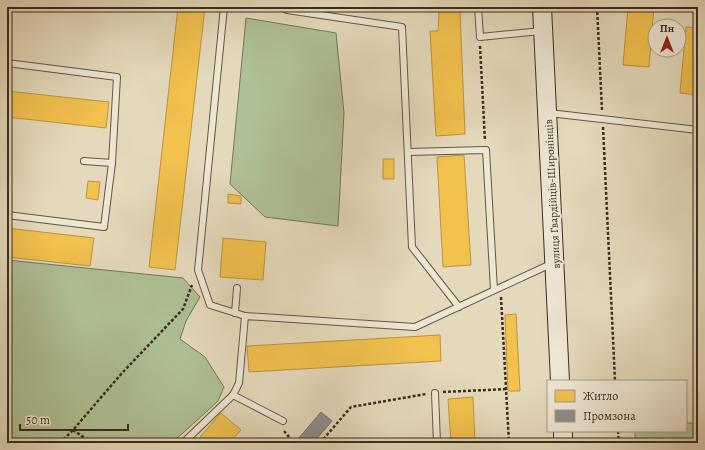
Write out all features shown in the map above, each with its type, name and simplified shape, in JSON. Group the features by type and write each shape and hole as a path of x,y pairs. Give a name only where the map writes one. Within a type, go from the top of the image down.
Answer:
{"main road":[{"name":"вулиця Гвардійців-Широнінців","path":"542,7 560,380"},
{"path":"563,432 563,443"}],"lane":[{"path":"224,7 198,270 210,305 245,316 415,327 500,286 555,262"},
{"path":"288,7 287,10 402,27 412,247 458,307"},
{"path":"478,7 480,37 543,31"},
{"path":"7,63 117,77 112,164 104,227 7,215"},
{"path":"548,113 698,130"},
{"path":"408,152 486,150 494,290"},
{"path":"84,161 112,164"},
{"path":"235,313 237,288"},
{"path":"183,443 233,395 239,383 245,316"},
{"path":"435,393 437,443"},
{"path":"233,395 283,421"}],"path":[{"path":"597,7 615,380"},
{"path":"480,37 486,150"},
{"path":"60,443 122,373 183,309 198,270"},
{"path":"500,286 509,443"},
{"path":"320,443 351,407"},
{"path":"73,430 92,443"},
{"path":"618,432 619,443"}],"green space":[{"path":"246,18 336,33 344,113 338,226 265,217 230,184"},
{"path":"7,260 183,278 200,297 186,321 180,339 205,357 224,387 218,401 172,443 7,443"},
{"path":"687,423 698,423 698,443 635,443 635,432 687,432"}],"building: Житло":[{"path":"178,7 205,7 175,270 149,267"},
{"path":"433,7 456,7 460,11 465,134 436,136 430,31 438,31 439,13"},
{"path":"628,7 654,7 653,18 647,18 647,58 650,58 649,67 623,65"},
{"path":"687,27 698,28 698,95 680,93 683,58 687,58"},
{"path":"7,91 109,102 106,128 7,117"},
{"path":"464,155 471,265 443,267 437,157"},
{"path":"383,159 394,159 394,179 383,179"},
{"path":"88,181 100,182 98,200 86,198"},
{"path":"228,194 241,196 241,204 228,203"},
{"path":"7,228 94,238 90,266 7,257"},
{"path":"223,238 266,242 263,280 220,277"},
{"path":"516,314 520,391 508,391 505,315"},
{"path":"440,335 441,361 249,372 247,346"},
{"path":"473,397 475,443 451,443 448,399"},
{"path":"221,413 241,430 229,443 195,443"}],"building: Промзона":[{"path":"321,412 332,421 313,443 303,443 298,439"}]}
